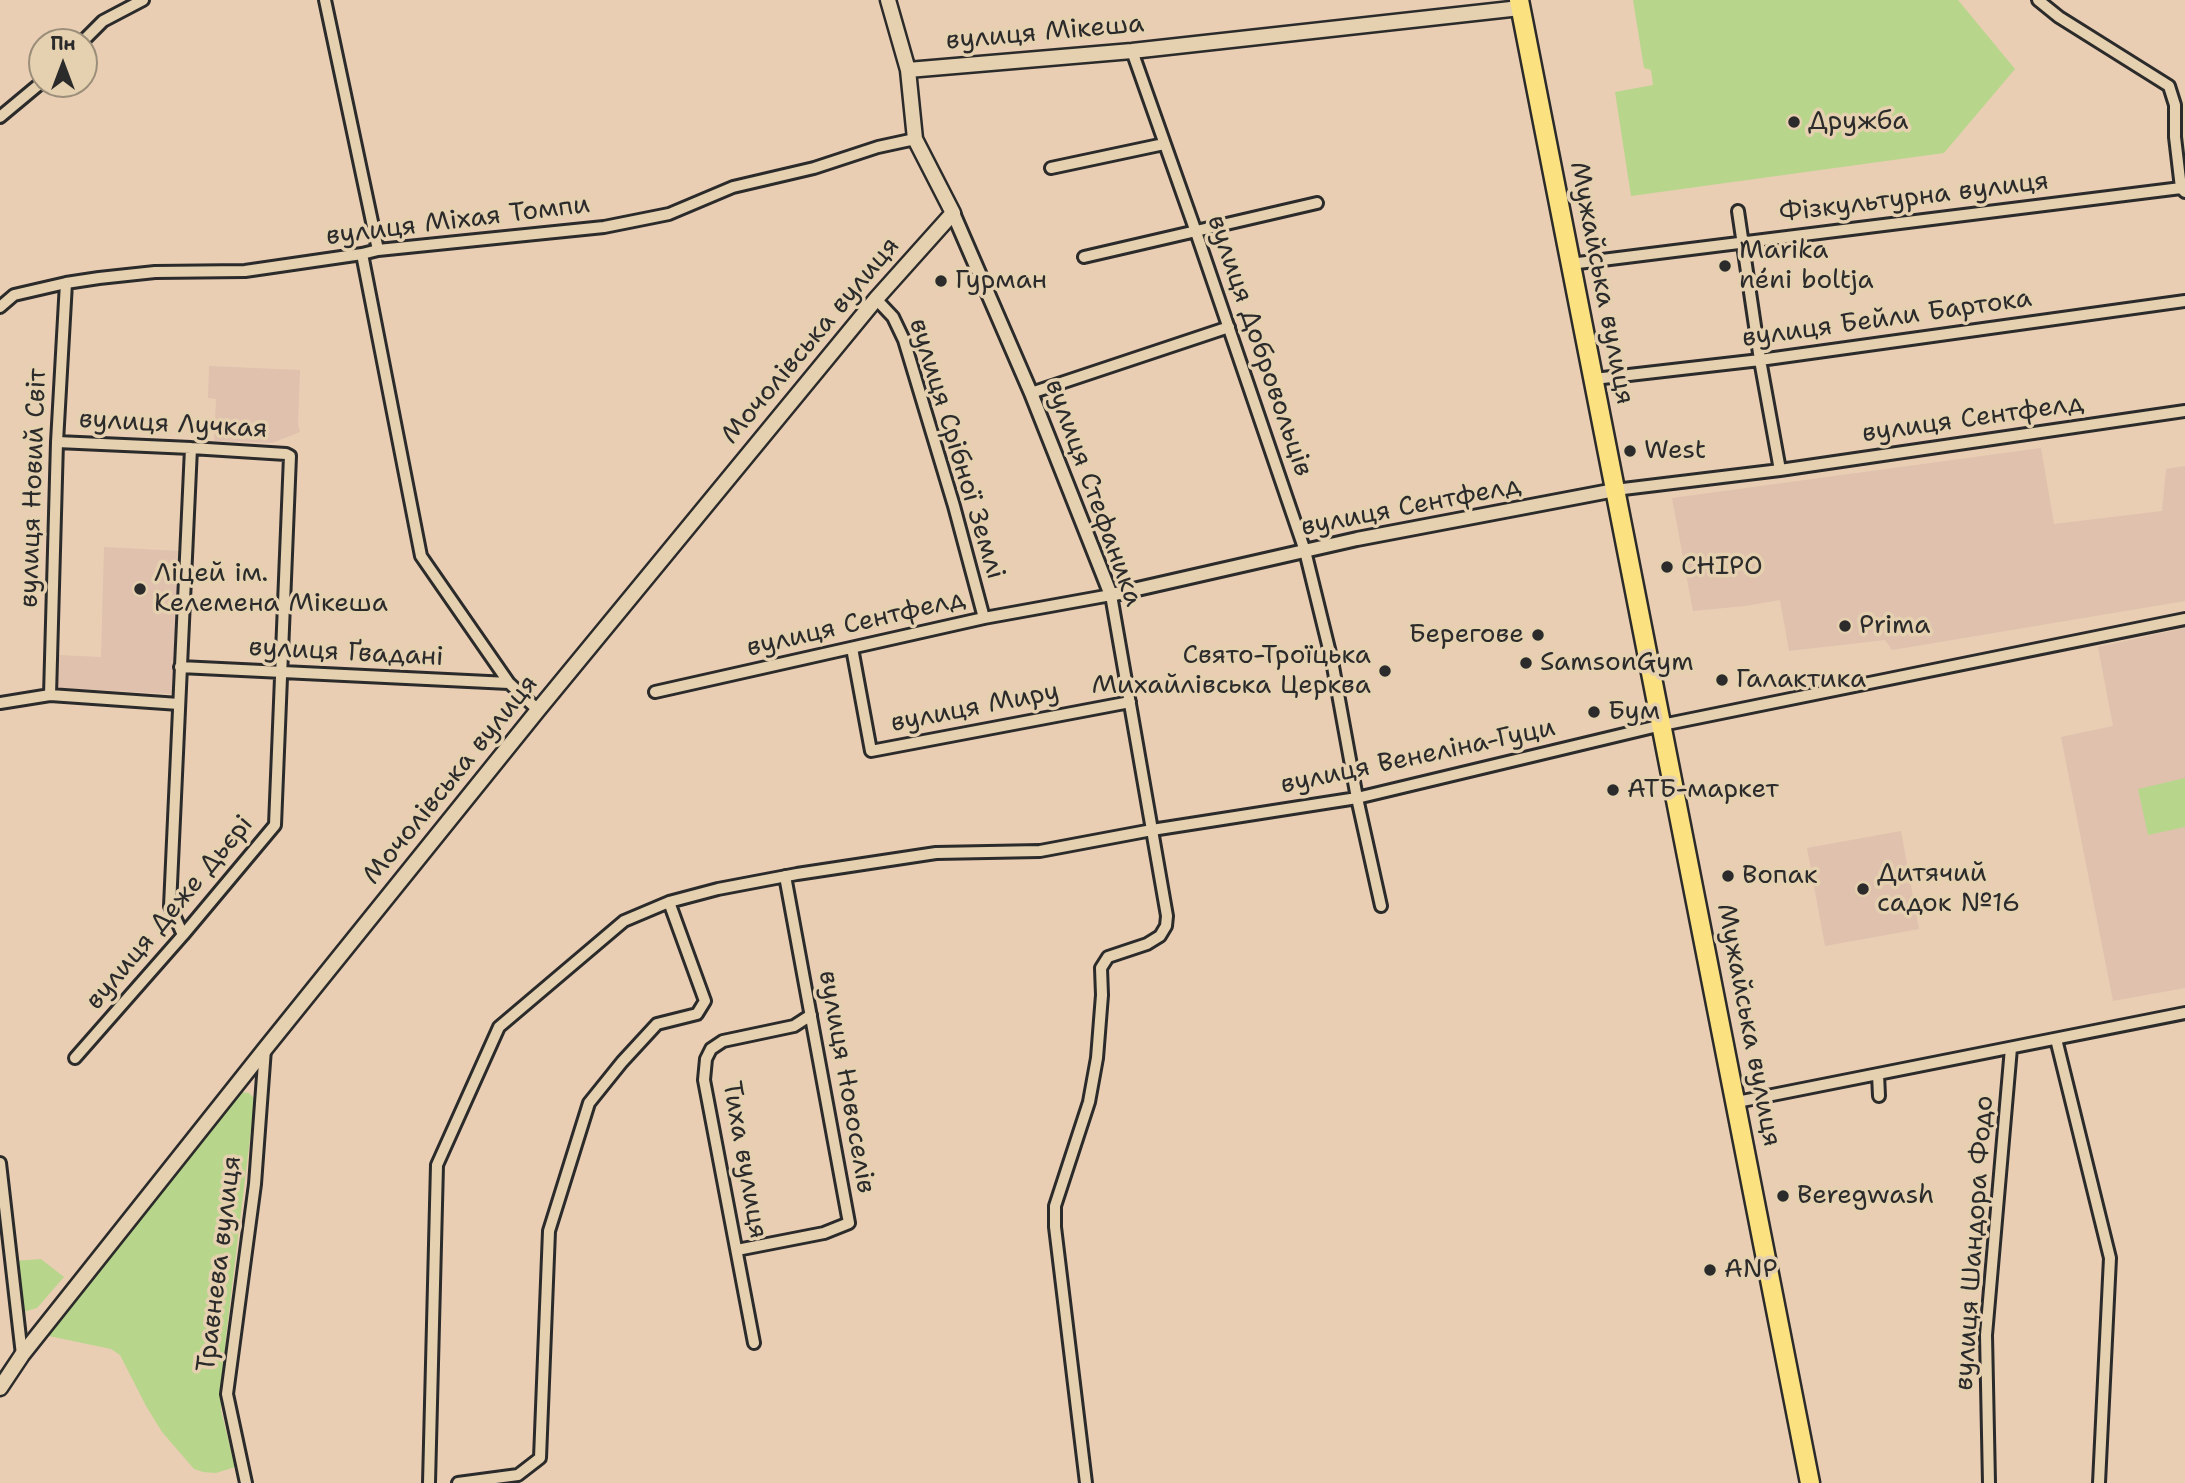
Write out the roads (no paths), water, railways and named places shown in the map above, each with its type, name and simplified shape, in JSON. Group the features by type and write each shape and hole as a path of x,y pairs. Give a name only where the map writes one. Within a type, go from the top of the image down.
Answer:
{"highway":[{"name":"Мужайська вулиця","path":"1519,4 1810,1483"}],"main road":[{"name":"вулиця Стефаника","path":"888,0 908,70 915,139 953,213"},
{"name":"вулиця Мікеша","path":"908,70 1132,51 1519,4"},
{"name":"Мочолівська вулиця","path":"0,1388 22,1355 538,710 876,299 953,213"}],"street":[{"path":"96,28 103,21 143,0"},
{"path":"325,0 379,250"},
{"path":"2038,0 2059,17 2169,86 2175,105 2175,137 2183,190"},
{"name":"вулиця Добровольців","path":"1132,51 1305,551 1332,661 1357,798 1381,906"},
{"path":"0,117 28,94"},
{"name":"вулиця Міхая Томпи","path":"0,307 14,295 66,283 155,272 245,271 379,250 604,227 669,214 733,187 814,168 878,147 915,139"},
{"path":"1051,167 1164,144"},
{"name":"Фізкультурна вулиця","path":"1570,264 2183,190"},
{"path":"1084,257 1317,204"},
{"path":"1738,211 1760,360 1780,470"},
{"name":"вулиця Стефаника","path":"953,213 1031,393 1111,595 1167,916 1166,926 1160,936 1147,944 1108,957 1101,968 1102,995 1097,1058 1089,1102 1055,1206 1055,1227 1086,1483"},
{"path":"362,254 421,556 509,683 538,710"},
{"name":"вулиця Новий Світ","path":"50,695 57,442 66,283"},
{"name":"вулиця Срібної Землі","path":"876,299 893,317 904,340 954,506 984,618"},
{"name":"вулиця Бейли Бартока","path":"1594,379 1760,360 2185,301"},
{"path":"1031,393 1229,327"},
{"name":"вулиця Сентфелд","path":"655,692 984,618 1111,595 1429,525 1615,490 1780,470 2185,411"},
{"name":"вулиця Лучкая","path":"57,442 286,454"},
{"path":"183,935 170,906 191,448"},
{"name":"вулиця Деже Дьєрі","path":"75,1058 275,825 290,456 286,454"},
{"name":"вулиця Венеліна-Гуци","path":"429,1483 437,1165 499,1027 624,921 669,902 785,876 936,853 1040,851 1152,830 1357,798 1662,725 2185,619"},
{"name":"вулиця Миру","path":"852,648 871,751 1130,702"},
{"name":"вулиця Ґвадані","path":"180,667 509,683"},
{"path":"0,703 50,695 179,704"},
{"name":"вулиця Новоселів","path":"737,1250 824,1233 849,1223 785,876"},
{"path":"458,1483 518,1475 540,1458 549,1231 589,1103 657,1024 697,1014 705,1001 669,902"},
{"path":"1737,1102 2185,1013"},
{"name":"Тиха вулиця","path":"754,1343 704,1080 706,1059 712,1049 723,1041 794,1027 811,1016"},
{"path":"2056,1039 2110,1258 2099,1483"},
{"name":"вулиця Шандора Фодо","path":"1989,1483 1986,1335 2011,1048"},
{"name":"Травнева вулиця","path":"246,1483 227,1394 255,1184 265,1049"},
{"path":"1878,1074 1879,1096"},
{"path":"0,1163 22,1355"}],"place":[{"name":"Дружба","path":"1794,122"},
{"name":"Marika néni boltja","path":"1725,266"},
{"name":"Гурман","path":"941,281"},
{"name":"West","path":"1630,451"},
{"name":"CHIPO","path":"1667,567"},
{"name":"Ліцей ім. Келемена Мікеша","path":"140,589"},
{"name":"Prima","path":"1845,626"},
{"name":"Берегове","path":"1538,635"},
{"name":"SamsonGym","path":"1526,663"},
{"name":"Свято-Троїцька Михайлівська Церква","path":"1385,671"},
{"name":"Галактика","path":"1722,680"},
{"name":"Бум","path":"1594,712"},
{"name":"АТБ-маркет","path":"1613,790"},
{"name":"Вопак","path":"1728,876"},
{"name":"Дитячий садок №16","path":"1863,889"},
{"name":"Beregwash","path":"1783,1196"},
{"name":"ANP","path":"1710,1270"}]}
